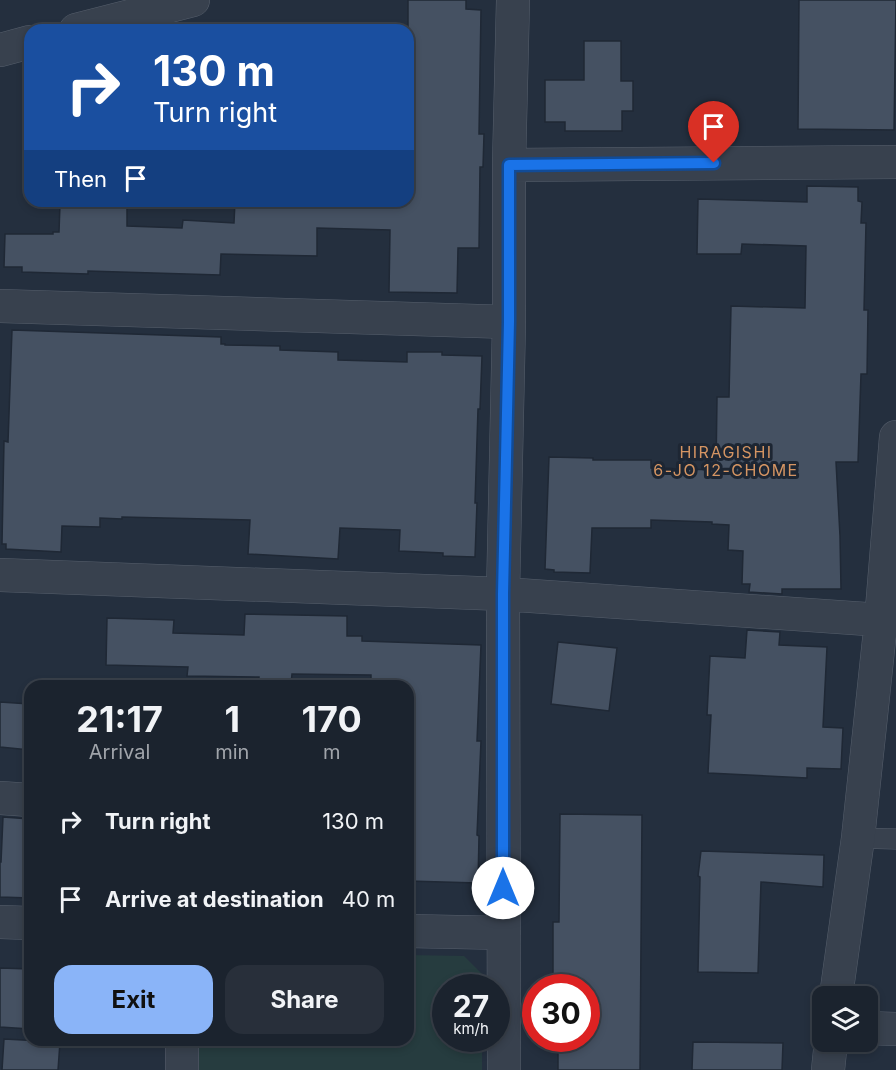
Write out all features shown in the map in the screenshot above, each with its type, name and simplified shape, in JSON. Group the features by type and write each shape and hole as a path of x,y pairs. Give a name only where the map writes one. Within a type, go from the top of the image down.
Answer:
{"street":[{"path":"99,24 193,0"},
{"path":"504,1070 503,594 513,0"},
{"path":"0,50 24,44"},
{"path":"509,165 896,162"},
{"path":"0,306 509,322"},
{"path":"837,986 888,621 896,437"},
{"path":"0,575 503,594 888,621"},
{"path":"0,798 24,800"},
{"path":"0,922 24,923"},
{"path":"414,931 504,933"},
{"path":"878,1028 896,1029"},
{"path":"182,1046 182,1070"},
{"path":"828,1070 830,1052"}],"lane":[{"path":"858,838 896,839"}],"green space":[{"path":"414,955 464,956 482,974 432,974 432,1052 482,1052 482,1070 197,1070 197,1046 414,1046"}],"building":[{"path":"408,0 466,0 466,9 481,10 479,134 484,134 483,167 480,167 479,248 458,248 457,293 389,292 390,230 317,228 317,256 221,254 220,275 88,271 88,274 22,272 22,267 4,267 5,234 59,232 60,207 127,207 127,226 182,228 183,220 234,223 235,207 414,207 414,24 408,24"},
{"path":"799,0 896,0 894,130 798,129"},
{"path":"584,41 621,41 621,81 633,81 633,111 622,111 622,131 565,131 565,122 545,122 545,80 584,80"},
{"path":"807,186 858,187 858,201 862,202 861,223 866,223 864,310 868,310 867,374 861,374 858,462 836,462 841,589 782,589 782,594 749,592 750,584 742,584 743,551 728,550 729,525 712,524 712,522 651,520 651,528 592,528 590,573 554,572 554,570 545,569 549,457 651,460 651,468 716,470 717,397 729,397 731,306 805,308 806,246 742,244 741,254 697,254 698,199 807,202"},
{"path":"12,330 221,337 221,344 225,345 280,346 280,350 338,352 338,360 407,362 407,352 442,352 442,355 482,356 480,409 478,409 475,557 399,551 400,530 340,528 338,559 248,554 250,520 122,517 122,519 100,518 100,527 62,526 61,552 6,549 6,544 2,544 4,441 8,442"},
{"path":"245,614 347,616 347,636 362,636 362,641 481,645 477,741 481,741 477,835 479,836 478,883 414,881 414,680 371,680 371,675 292,674 291,680 259,680 259,677 187,676 188,667 106,665 107,618 174,620 173,633 244,635"},
{"path":"747,630 780,632 779,645 827,647 823,727 843,728 841,769 807,768 807,778 708,773 711,715 707,715 710,656 745,658"},
{"path":"558,642 617,648 609,711 551,704"},
{"path":"0,702 24,704 24,749 0,747"},
{"path":"560,814 642,815 640,1070 558,1070 558,1052 600,1052 600,974 553,974 553,922 559,922"},
{"path":"3,817 24,819 24,898 0,897"},
{"path":"701,851 824,855 823,887 761,882 758,973 698,972 700,877 698,876"},
{"path":"0,968 24,969 24,1029 0,1027"},
{"path":"4,1039 24,1040 24,1046 60,1046 58,1070 2,1070"},
{"path":"693,1042 783,1043 782,1070 692,1070"}],"district":[{"name":"HIRAGISHI 6-JO 12-CHOME","path":"726,461"}],"route":[{"path":"503,888 503,594 509,322 509,165 714,163"}]}
